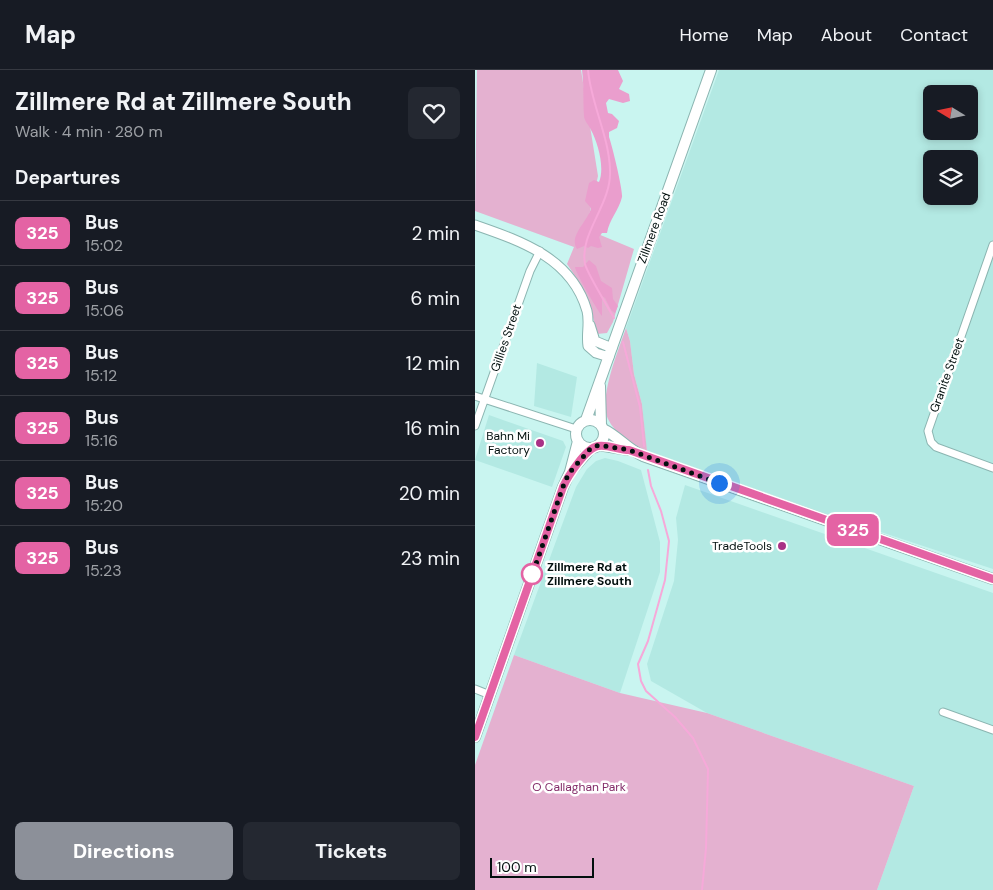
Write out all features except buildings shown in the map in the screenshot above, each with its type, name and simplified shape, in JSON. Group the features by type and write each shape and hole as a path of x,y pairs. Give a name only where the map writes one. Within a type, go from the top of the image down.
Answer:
{"main road":[{"name":"Zillmere Road","path":"586,420 594,395 600,386 610,352 711,70"},
{"name":"Zillmere Road","path":"600,386 602,427"},
{"path":"475,738 570,472 578,441 576,429 586,420 595,420 602,427 613,433 629,450"},
{"path":"570,472 604,438 602,427"},
{"path":"578,441 583,446 629,450 993,579"}],"street":[{"path":"475,225 540,251 565,273 584,304 589,323 588,346 596,353 610,352"},
{"name":"Granite Street","path":"993,245 928,431 931,442 936,447 993,468"},
{"name":"Gillies Street","path":"475,426 530,271 540,251"},
{"path":"475,396 576,429"},
{"path":"475,689 490,695"},
{"path":"943,712 993,730"}],"shaded area":[{"path":"582,70 618,70 623,81 619,89 629,94 630,101 623,103 609,99 606,103 608,113 612,114 619,121 617,128 609,132 609,137 621,186 621,202 607,233 602,233 599,237 602,247 591,246 588,248 584,246 577,249 575,239 577,233 591,208 585,201 589,183 594,180 599,182 601,176 600,156 596,142 584,118"},
{"path":"719,70 993,70 993,569 647,455 642,404 634,374 630,341 626,328"},
{"path":"589,260 596,266 601,281 612,288 613,299 618,306 615,313 602,296 602,316 579,276 575,267 583,267"},
{"path":"537,363 577,377 571,417 534,406"},
{"path":"489,415 563,441 566,447 552,487 475,460"},
{"path":"605,458 641,470 660,542 660,572 620,693 514,655 576,487 587,469 596,461"},
{"path":"685,485 993,593 993,890 877,890 914,786 707,713 651,681 647,664 674,581 678,540 676,518"}],"green space":[{"path":"477,70 581,70 598,176 586,229 634,249 613,322 607,333 597,334 586,297 567,264 574,247 475,211"},
{"path":"626,328 630,341 634,374 642,404 647,451 630,442 615,429 608,419 606,410 607,387"},
{"name":"O Callaghan Park","path":"514,655 620,693 707,713 914,786 877,890 475,890 475,765"}],"waterway":[{"path":"588,70 607,145 610,170 606,195 584,252 585,264 614,318"},
{"path":"623,342 640,407 644,446"},
{"path":"648,470 651,486 661,511 669,541 665,580 648,641 638,664 641,681 646,691 675,717 693,738 708,769 706,848 702,890"}],"bus line":[{"name":"325","path":"475,737 563,487 570,472 591,448 599,445 629,450 993,579"}],"place":[{"name":"Bahn Mi Factory","path":"540,443"},
{"name":"TradeTools","path":"782,546"},
{"name":"Zillmere Rd at Zillmere South","path":"532,574"}],"route":[{"path":"532,574 530,581 565,481 570,472 591,448 599,445 629,450 719,483"}]}
